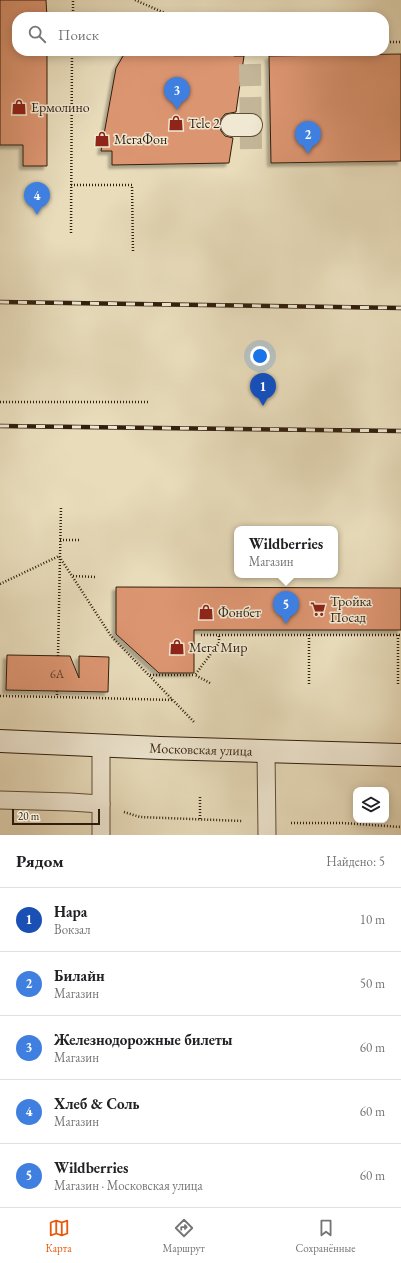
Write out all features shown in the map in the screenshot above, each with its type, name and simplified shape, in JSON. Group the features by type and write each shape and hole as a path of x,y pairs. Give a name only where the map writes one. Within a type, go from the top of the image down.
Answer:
{"main road":[{"name":"Московская улица","path":"0,742 266,752 401,755"}],"lane":[{"path":"101,746 101,835"},
{"path":"266,752 266,828"},
{"path":"0,800 101,804"}],"path":[{"path":"72,12 73,0"},
{"path":"135,0 163,12"},
{"path":"389,42 401,42"},
{"path":"70,233 72,56"},
{"path":"71,185 132,185 133,253"},
{"path":"0,402 149,402"},
{"path":"58,656 61,507"},
{"path":"60,540 79,540"},
{"path":"59,556 112,636 197,725"},
{"path":"0,584 59,556"},
{"path":"73,576 96,577"},
{"path":"201,636 399,636 398,684"},
{"path":"195,675 219,643 219,636"},
{"path":"309,636 309,684"},
{"path":"149,675 195,675 210,683"},
{"path":"57,691 57,697"},
{"path":"0,696 173,700"},
{"path":"200,798 200,820"},
{"path":"101,804 140,817 200,820 266,828 343,823 401,827"}],"building":[{"path":"0,0 46,0 47,12 12,12 12,56 47,56 47,166 23,166 23,145 0,145"},
{"path":"389,54 401,54 401,161 271,163 269,56 389,56"},
{"path":"123,56 244,56 236,112 225,114 221,119 220,125 221,131 225,136 233,138 229,163 112,165 112,151 101,151 116,68"},
{"path":"116,587 401,588 401,630 194,630 194,673 159,673 116,634"},
{"path":"7,655 70,656 79,678 79,656 109,657 108,692 6,690"}],"tunnel":[{"path":"250,64 251,149"}],"railway":[{"path":"0,302 401,308"},
{"path":"0,426 401,431"}],"place":[{"name":"Ермолино","path":"19,107"},
{"name":"Железнодорожные билеты","path":"177,110"},
{"name":"Tele 2","path":"176,123"},
{"name":"МегаФон","path":"102,139"},
{"name":"Билайн","path":"308,154"},
{"name":"Хлеб & Соль","path":"37,215"},
{"name":"Нара","path":"263,406"},
{"name":"Тройка Посад","path":"318,609"},
{"name":"Фонбет","path":"206,612"},
{"name":"Wildberries","path":"286,624"},
{"name":"Мега Мир","path":"177,647"}]}
